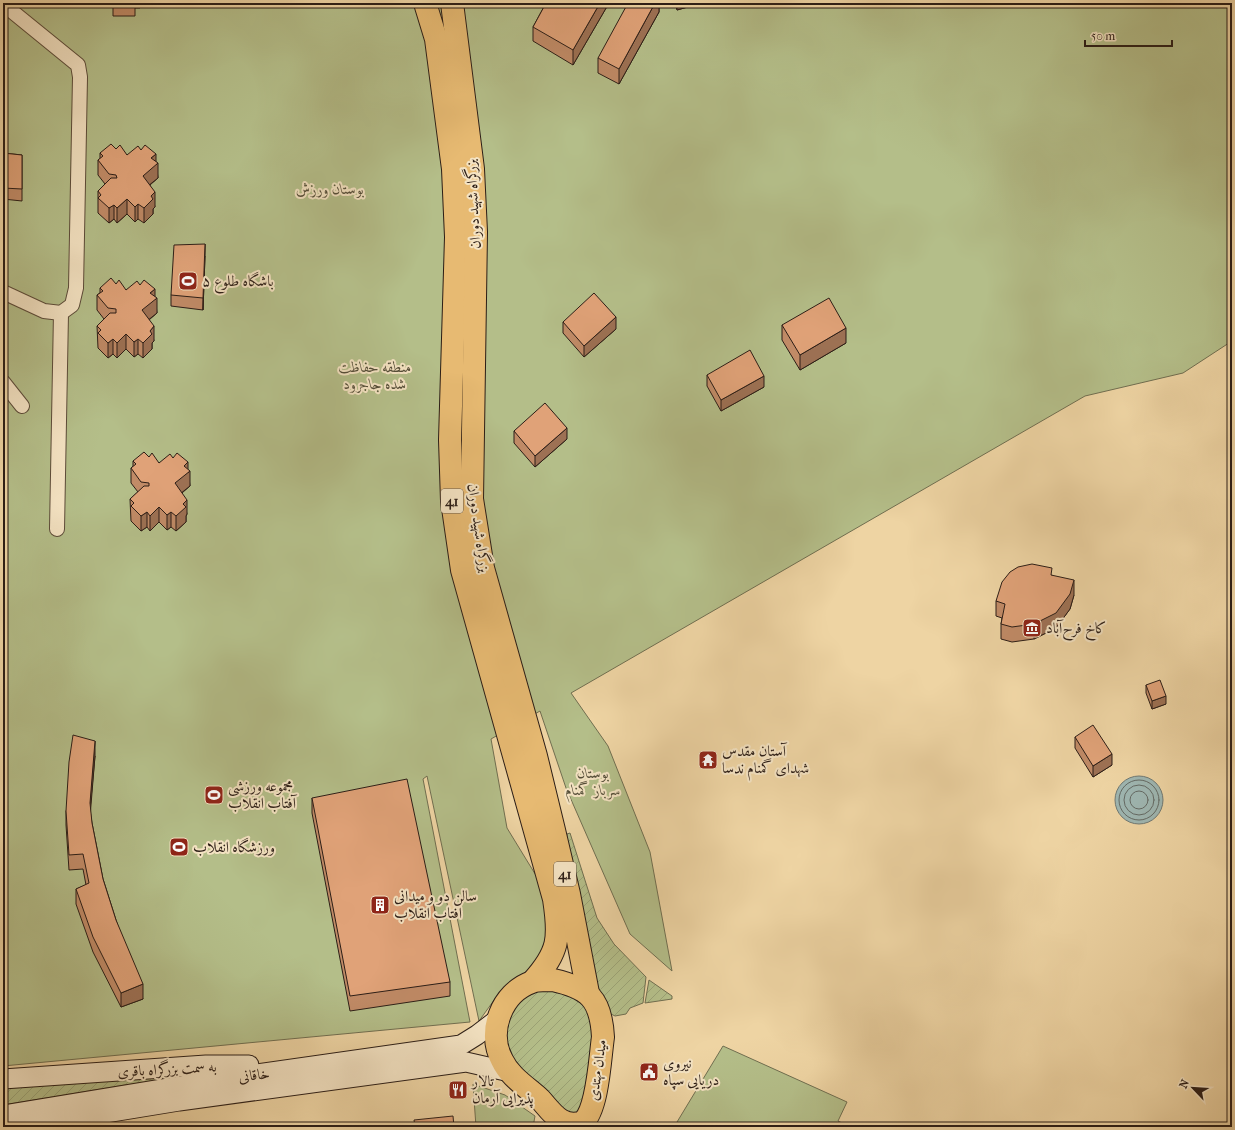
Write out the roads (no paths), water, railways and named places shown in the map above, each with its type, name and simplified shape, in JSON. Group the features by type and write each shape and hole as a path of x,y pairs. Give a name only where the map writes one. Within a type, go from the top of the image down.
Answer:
{"highway":[{"name":"بزرگراه شهید دوران","path":"425,3 436,39 453,169 456,237 450,440 452,501 462,570 554,899 558,922 554,952 549,962 533,981"},
{"name":"بزرگراه شهید دوران","path":"452,3 473,169 476,232 472,499 483,568 536,756 558,844 588,993"},
{"path":"533,981 553,980 576,987 588,993"},
{"name":"میدان مهتدی","path":"533,981 514,994 504,1005 498,1019 496,1032 497,1047 502,1061 510,1072 541,1101 548,1118 566,1126 574,1126 589,1119 603,1037 600,1016 588,993"}],"main road":[{"name":"خاقانی","path":"20,1127 464,1054 477,1035 498,1019"},
{"name":"خاقانی","path":"3,1115 222,1079 332,1064 464,1054 510,1072"},
{"name":"به سمت بزرگراه باقری","path":"3,1079 206,1065 332,1064"}],"street":[{"path":"3,292 44,310 61,313 72,305 76,288 80,77 78,65 7,8"},
{"path":"57,529 61,313"},
{"path":"3,382 22,406"}],"water":[{"path":"1134,776 1144,776 1156,783 1163,795 1163,805 1156,817 1144,824 1134,824 1126,820 1119,813 1115,805 1115,795 1119,787 1126,780"}],"place":[{"name":"باشگاه طلوع ۵","path":"188,281"},
{"name":"کاخ فرح‌آباد","path":"1032,628"},
{"name":"آستان مقدس شهدای گمنام ندسا","path":"708,760"},
{"name":"مجموعه ورزشی آفتاب انقلاب","path":"214,795"},
{"name":"ورزشگاه انقلاب","path":"179,847"},
{"name":"سالن دو و میدانی افتاب انقلاب","path":"380,905"},
{"name":"نیروی دریایی سپاه","path":"649,1072"},
{"name":"تالار پذیرایی آرمان","path":"458,1090"}],"park label":[{"name":"بوستان ورزش","path":"330,189"},
{"name":"منطقه حفاظت شده جاجرود","path":"375,376"},
{"name":"بوستان سرباز گمنام","path":"593,782"}]}
